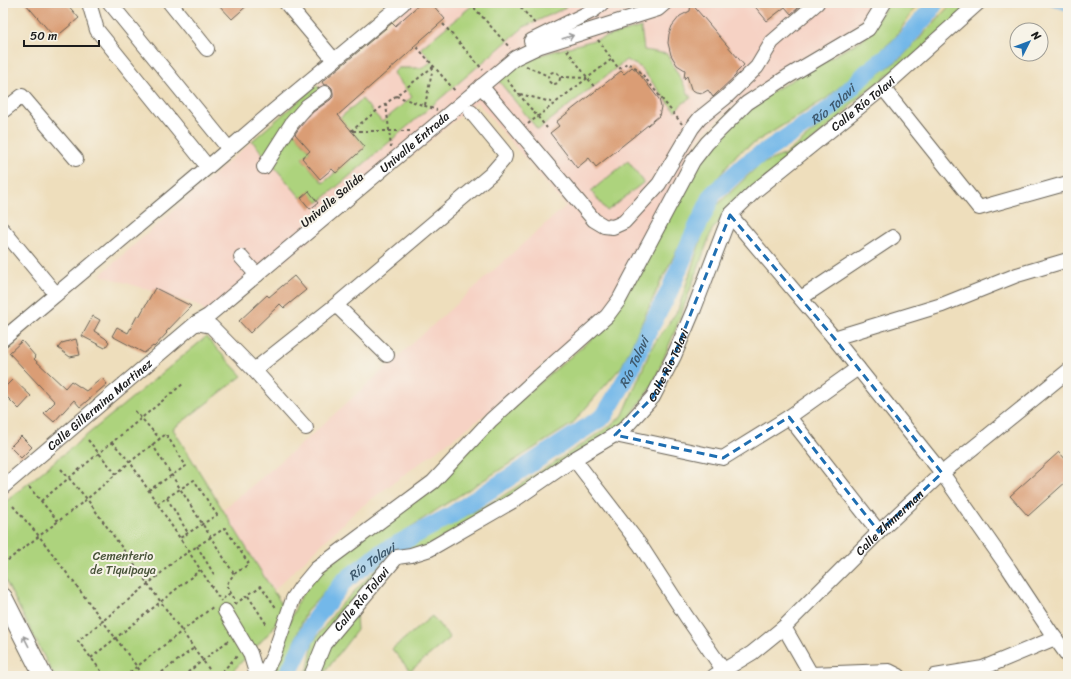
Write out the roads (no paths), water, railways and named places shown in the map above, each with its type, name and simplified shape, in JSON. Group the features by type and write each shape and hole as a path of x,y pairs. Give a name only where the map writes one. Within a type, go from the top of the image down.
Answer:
{"main road":[{"path":"3,596 43,676"}],"street":[{"path":"89,3 97,30 208,167"},
{"path":"110,3 229,149"},
{"path":"170,3 207,49"},
{"path":"286,3 334,60"},
{"path":"3,339 403,3"},
{"name":"Univalle Salida","path":"312,223 392,150 509,52 512,55 594,10 602,3"},
{"name":"Univalle Entrada","path":"254,272 499,71 512,55 590,30 642,8 658,9 665,3"},
{"path":"481,86 594,220 604,226 613,227 624,222 659,184 689,132 700,118 725,98 757,67 772,42 817,3"},
{"path":"263,676 274,654 293,600 301,587 316,569 433,482 491,420 607,316 618,300 693,161 707,143 747,103 787,77 868,29 884,3"},
{"name":"Calle Río Tolavi","path":"310,676 324,644 397,557 411,555 430,549 513,502 574,459 623,430 653,397 674,356 730,215 755,191 883,88 978,3"},
{"path":"883,88 979,208 1068,183"},
{"path":"264,166 306,106 325,93"},
{"path":"3,111 22,96 76,159"},
{"path":"254,370 336,305 458,203 491,174 504,159 504,152 471,112"},
{"path":"730,215 834,338 942,473 1068,656"},
{"path":"3,230 56,294"},
{"path":"801,298 893,236"},
{"path":"241,257 254,272 202,316 254,370 306,428"},
{"path":"834,338 942,305 1017,275 1068,260"},
{"path":"336,305 387,355"},
{"name":"Calle Gillermina Martinez","path":"3,487 202,316"},
{"path":"615,435 723,458 788,417 858,368"},
{"name":"Calle Zhimerman","path":"719,673 752,653 784,626 879,532 942,473 1068,371"},
{"path":"788,417 879,532"},
{"path":"574,459 640,545 686,616 719,673"},
{"path":"220,606 250,653 256,676"},
{"path":"784,626 811,675 889,671 899,676"},
{"path":"935,676 983,668 1055,638"}],"waterway":[{"name":"Río Tolavi","path":"287,676 315,619 343,582 381,553 450,516 604,416 627,377 646,335 669,292 690,242 713,194 746,164 831,108 866,73 898,48 930,11 935,3"},
{"path":"1050,3 1068,10"}],"park label":[{"name":"Cementerio de Tiquipaya","path":"123,563"}]}
